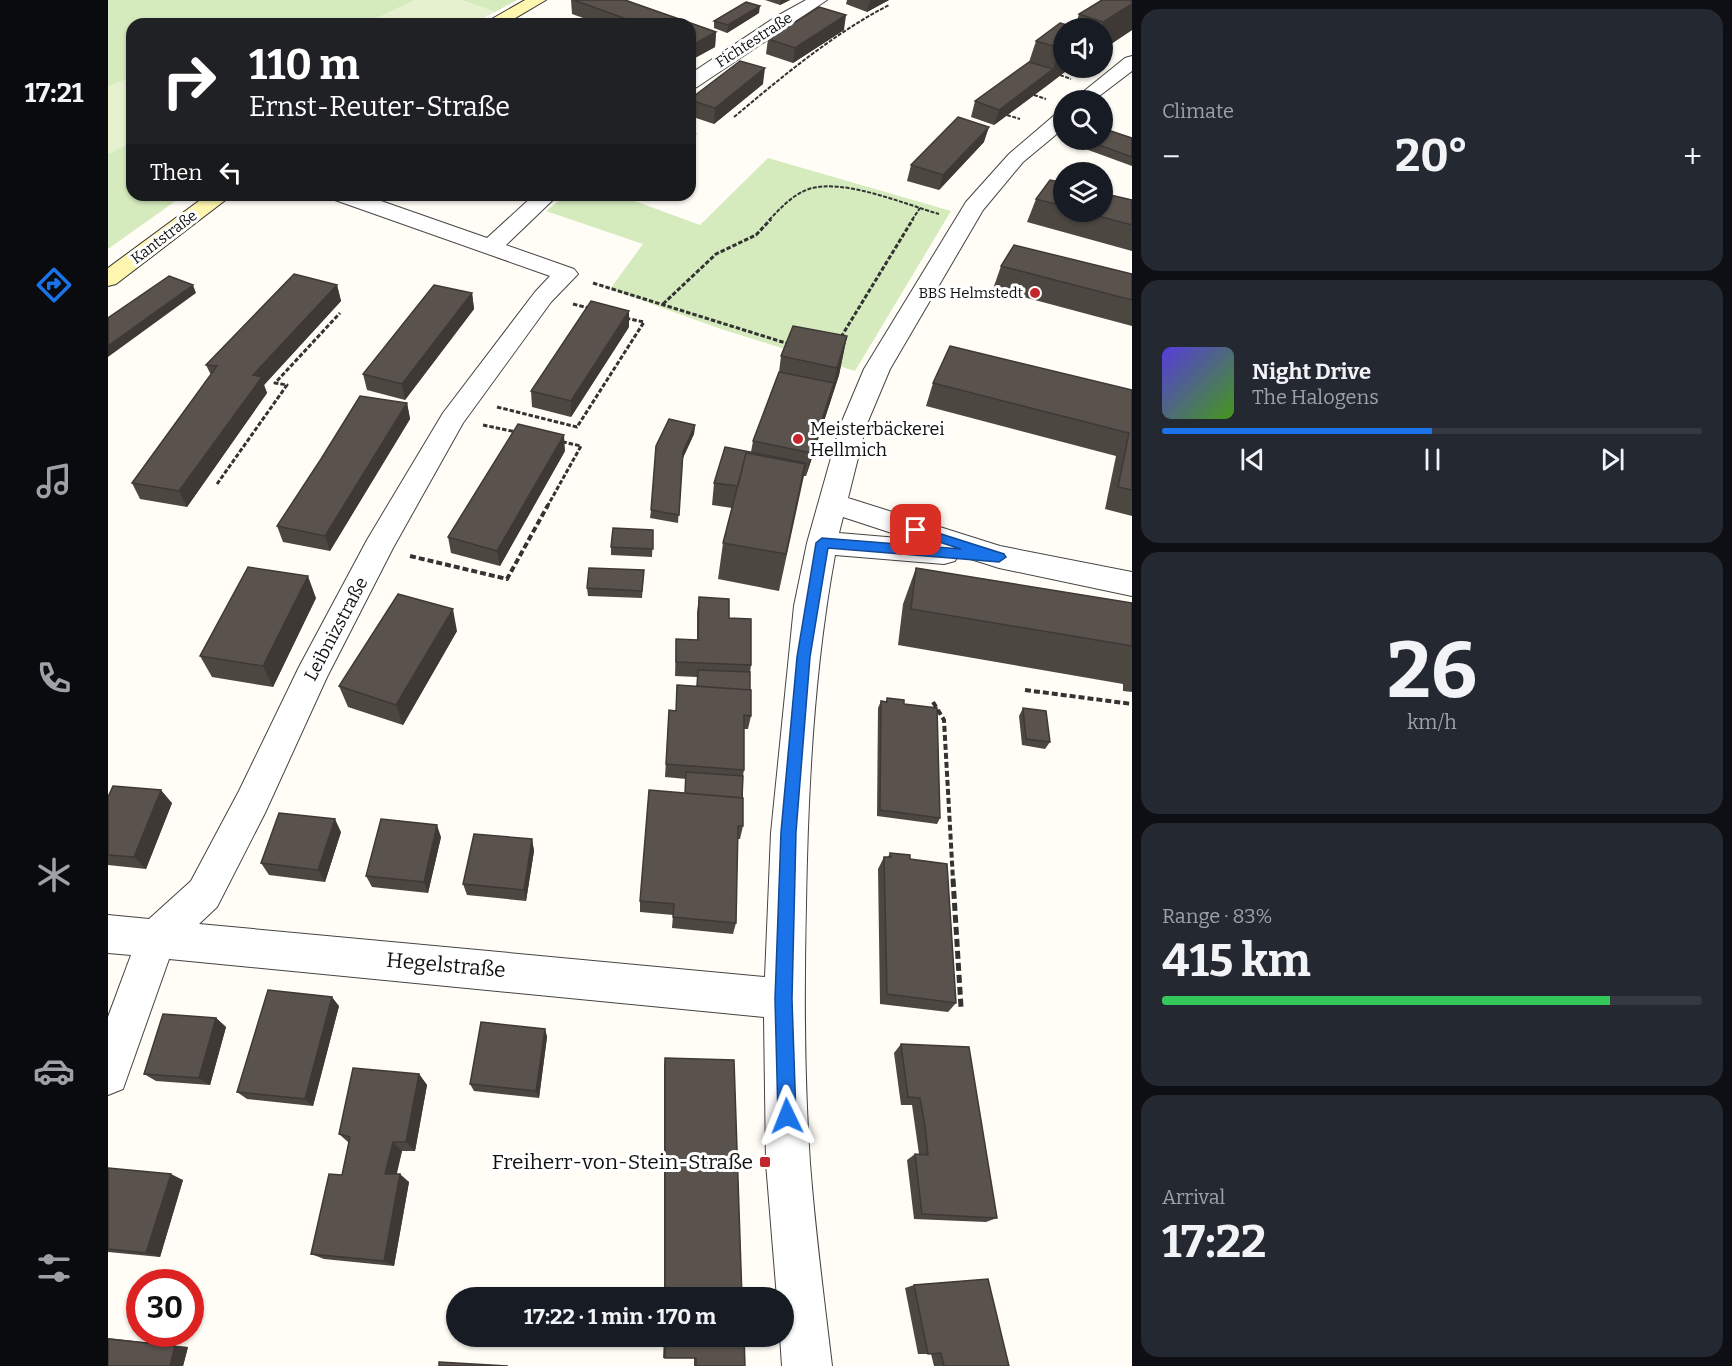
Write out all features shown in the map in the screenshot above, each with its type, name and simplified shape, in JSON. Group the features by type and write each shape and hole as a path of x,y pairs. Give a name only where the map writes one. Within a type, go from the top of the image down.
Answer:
{"main road":[{"path":"504,18 538,0"},
{"name":"Kantstraße","path":"108,279 213,201"}],"street":[{"name":"Fichtestraße","path":"696,79 783,20 819,0"},
{"path":"1095,90 1132,62"},
{"path":"807,1366 788,1163 784,999 789,832 797,725 810,606 822,543 853,426 877,369 966,221 1016,158 1053,126"},
{"path":"360,201 566,274"},
{"path":"490,248 541,201"},
{"name":"Leibnizstraße","path":"108,1074 157,938 204,894 252,802 310,676 378,548 460,409 543,297 566,274"},
{"path":"832,503 999,557 1132,584"},
{"path":"822,543 999,557"},
{"name":"Hegelstraße","path":"108,934 784,999"}],"path":[{"path":"734,117 784,75 864,18 889,5"},
{"path":"663,304 716,254 756,235 788,200 809,189 831,187 861,192 966,221"},
{"path":"835,346 920,208"},
{"path":"566,274 796,346"},
{"path":"543,297 599,311"},
{"path":"217,484 287,385 275,383 340,313"},
{"path":"460,409 577,427 644,322 621,317"},
{"path":"460,409 523,433"},
{"path":"378,548 507,579 581,446 558,441"},
{"path":"1025,690 1132,704"},
{"path":"933,702 944,720 961,1007"}],"green space":[{"path":"108,0 415,0 378,18 126,18 126,201 176,201 108,249"},
{"path":"415,0 461,0 495,12 484,18 378,18"},
{"path":"461,0 517,0 495,12"},
{"path":"126,79 126,146 108,154 108,86"},
{"path":"768,158 951,211 855,371 718,328 610,289 643,244 546,211 558,201 634,201 700,225"}],"building":[{"path":"574,0 625,0 676,18 624,18"},
{"path":"1102,0 1132,0 1132,4 1109,18 1091,18 1079,14"},
{"path":"746,2 760,6 728,25 714,21"},
{"path":"819,7 846,15 795,48 768,39"},
{"path":"696,25 716,32 696,43"},
{"path":"1053,28 1053,46 1036,41"},
{"path":"740,61 765,68 715,108 696,102 696,94"},
{"path":"1029,62 1053,69 999,110 975,101"},
{"path":"958,117 989,127 943,175 911,165"},
{"path":"1113,132 1132,138 1132,157 1113,150"},
{"path":"1050,180 1053,181 1053,203 1036,199"},
{"path":"1113,196 1132,200 1132,225 1113,220"},
{"path":"1014,245 1132,274 1132,300 1001,266"},
{"path":"294,274 337,285 253,375 262,377 179,491 132,483 217,366 206,365"},
{"path":"169,276 193,285 108,346 108,318"},
{"path":"434,285 472,293 402,384 363,374"},
{"path":"591,301 629,311 571,401 531,391"},
{"path":"793,326 847,336 837,368 781,356"},
{"path":"950,346 1132,390 1132,490 1118,487 1129,433 933,383"},
{"path":"779,372 834,383 811,453 753,441"},
{"path":"360,396 407,403 325,536 277,526 321,459"},
{"path":"669,419 695,425 683,452 679,515 651,510 656,446"},
{"path":"518,424 564,435 497,551 448,537"},
{"path":"725,447 806,463 802,479 805,464 746,453 738,486 714,483"},
{"path":"746,453 805,464 786,554 723,543"},
{"path":"613,528 653,530 653,549 611,547"},
{"path":"248,567 308,576 263,666 200,656"},
{"path":"589,568 644,570 642,591 587,588"},
{"path":"916,568 1132,603 1132,646 911,609"},
{"path":"398,594 453,609 396,705 339,686"},
{"path":"699,597 729,599 729,618 751,619 751,665 676,662 676,639 698,640"},
{"path":"698,670 750,672 750,690 697,686"},
{"path":"677,685 751,690 751,716 744,715 744,770 666,764 669,710 676,711"},
{"path":"887,698 904,700 904,704 937,708 940,818 880,810 881,701 887,702"},
{"path":"1023,708 1046,711 1050,742 1026,739"},
{"path":"686,772 743,776 742,798 685,793"},
{"path":"113,786 161,790 134,857 108,855 108,797"},
{"path":"649,790 743,798 743,826 738,826 736,923 673,917 674,904 640,901"},
{"path":"279,813 335,819 318,870 261,863"},
{"path":"381,819 437,825 424,882 366,876"},
{"path":"474,834 532,839 524,890 463,884"},
{"path":"890,853 910,855 910,859 947,864 956,1003 887,994 884,857 891,857"},
{"path":"268,990 332,997 305,1099 237,1092"},
{"path":"163,1014 216,1018 199,1078 144,1074"},
{"path":"481,1022 545,1029 536,1091 470,1084"},
{"path":"901,1044 969,1047 997,1218 922,1214 915,1154 928,1155 925,1126 920,1098 908,1097"},
{"path":"665,1058 734,1060 742,1287 665,1287"},
{"path":"353,1068 419,1074 406,1142 393,1142 385,1174 400,1174 384,1261 311,1254 329,1174 342,1175 350,1137 339,1134"},
{"path":"108,1168 171,1174 146,1253 108,1249"},
{"path":"988,1279 1009,1366 944,1366 941,1353 928,1354 914,1285"},
{"path":"108,1339 126,1341 126,1347 175,1347 170,1366 108,1366"},
{"path":"665,1347 744,1347 745,1366 696,1366 696,1358 665,1358"},
{"path":"439,1362 508,1366 439,1366"}],"place":[{"name":"BBS Helmstedt","path":"1035,293"},
{"name":"Meisterbäckerei Hellmich","path":"798,439"},
{"name":"Freiherr-von-Stein-Straße","path":"765,1162"}],"route":[{"path":"787,1116 784,999 789,832 804,657 810,606 822,543 999,557 916,530"}]}
